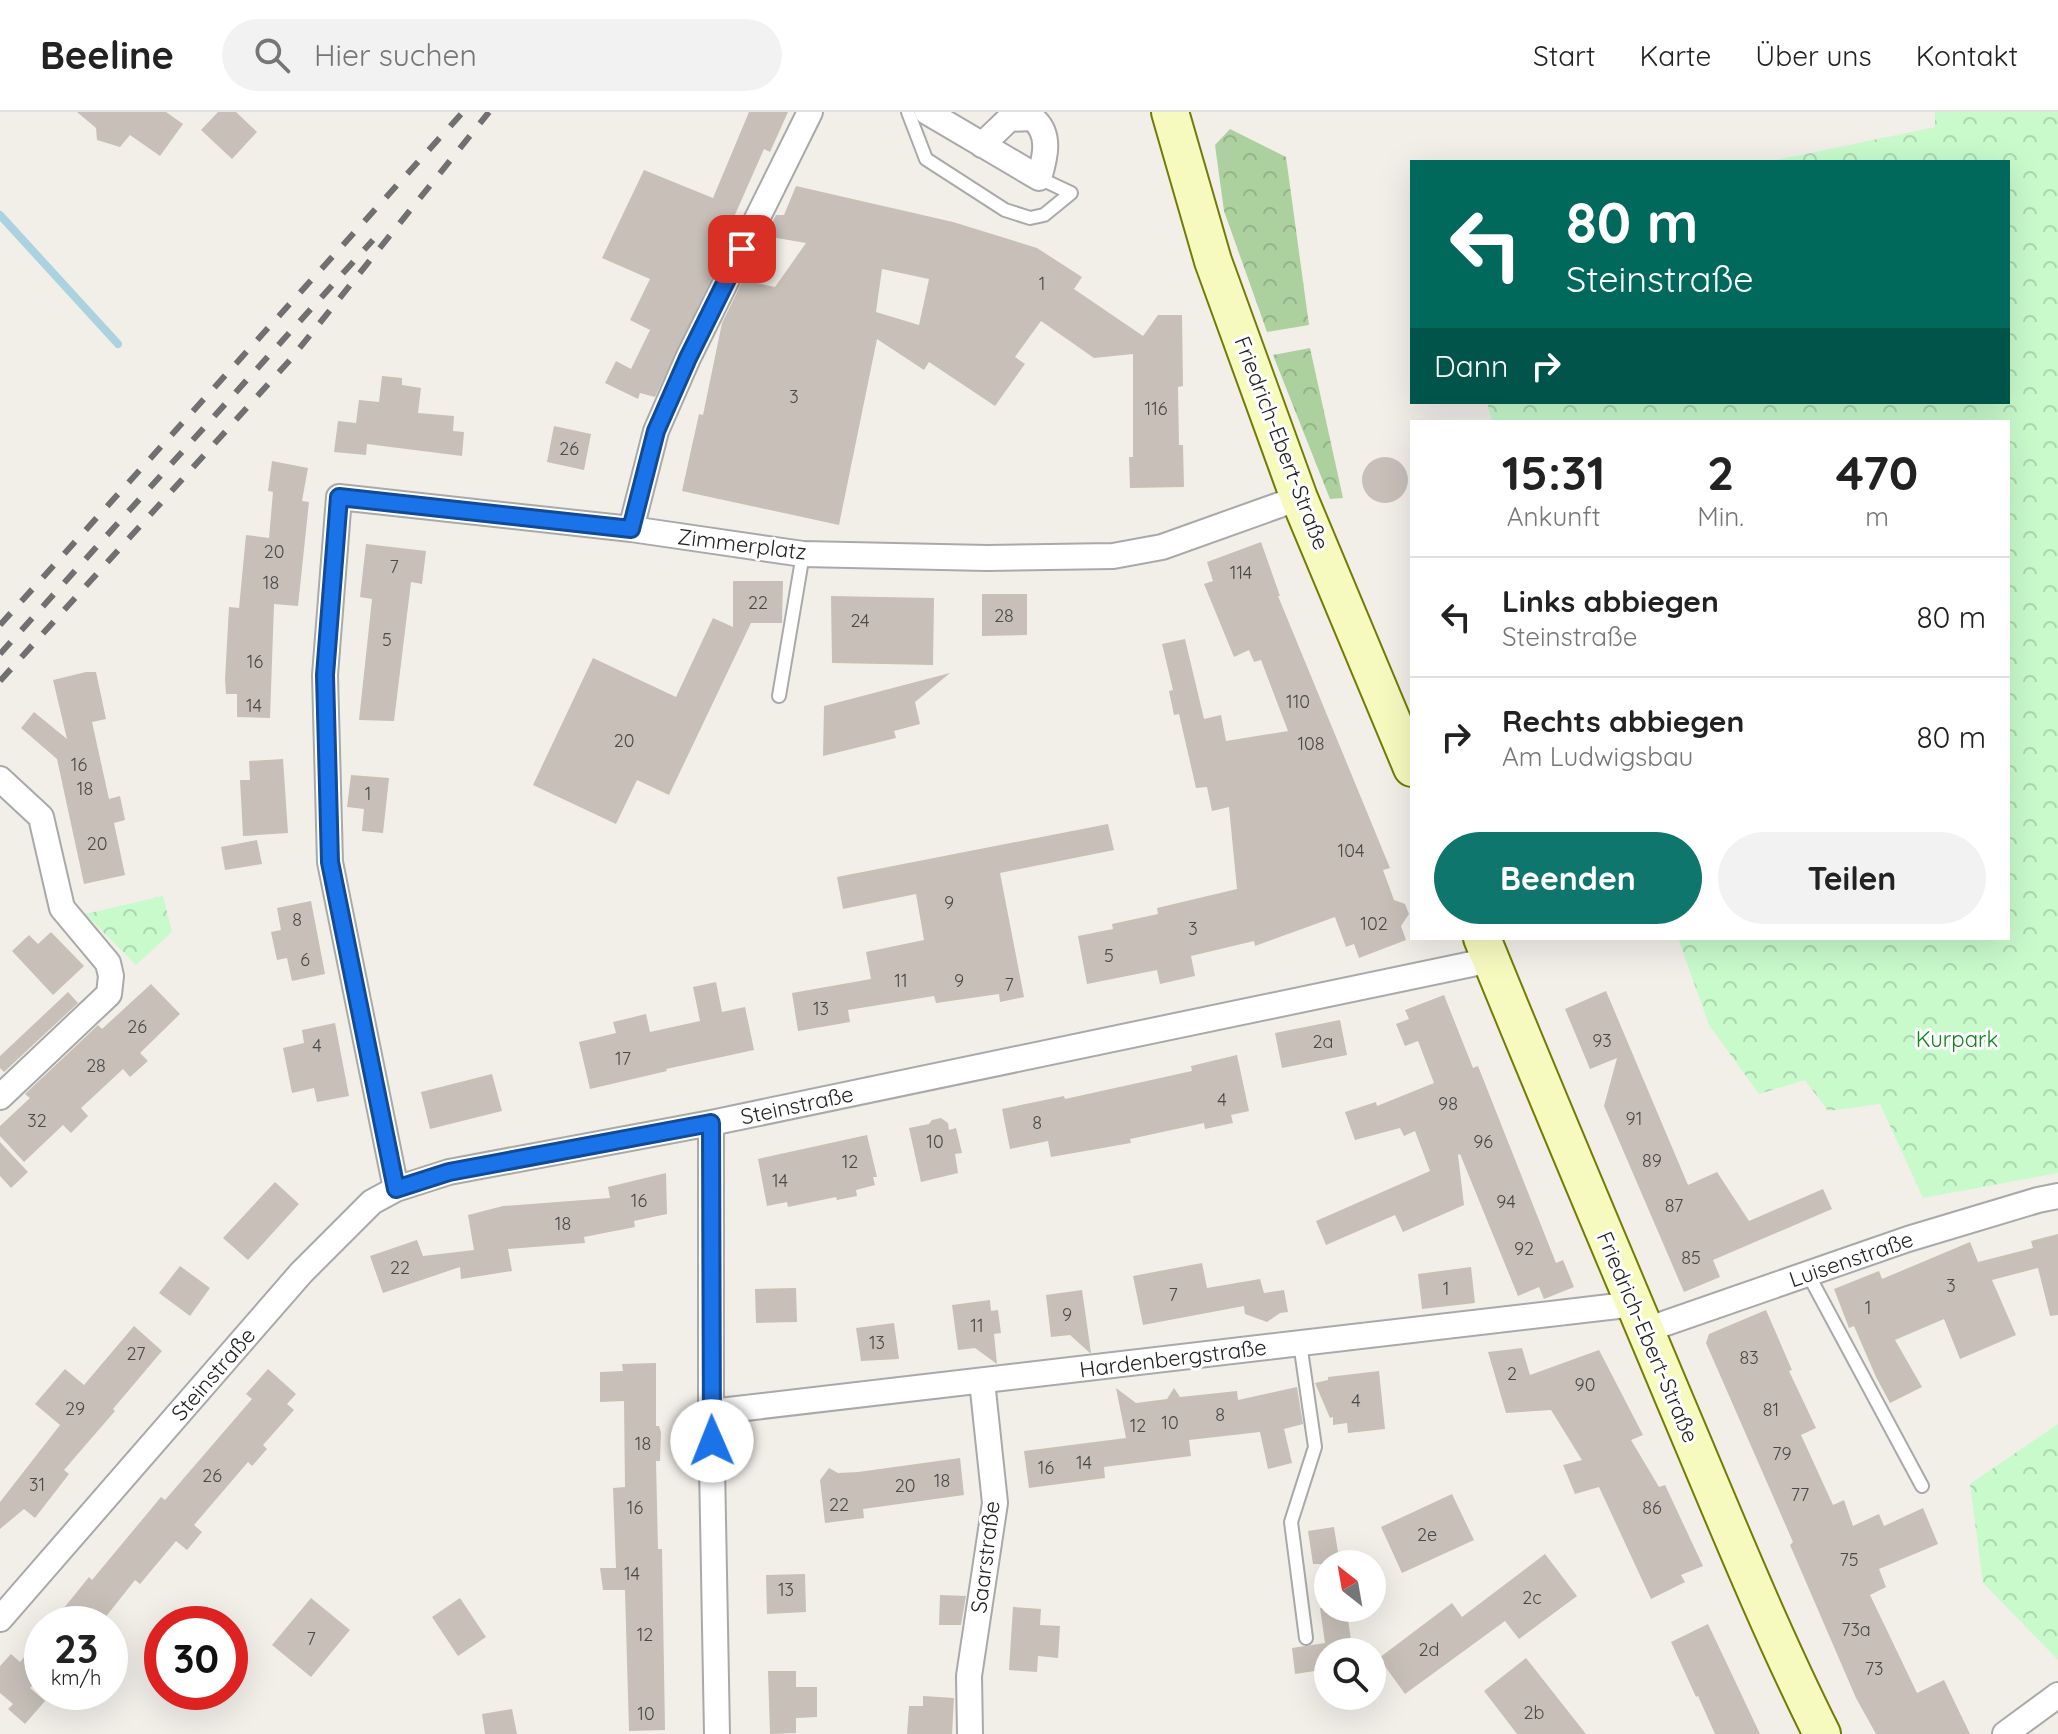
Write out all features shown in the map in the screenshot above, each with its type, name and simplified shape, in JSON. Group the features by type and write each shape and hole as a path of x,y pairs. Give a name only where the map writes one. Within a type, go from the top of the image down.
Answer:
{"main road":[{"name":"Friedrich-Ebert-Straße","path":"1170,112 1213,261 1299,498 1410,763"},
{"name":"Friedrich-Ebert-Straße","path":"1486,949 1774,1632 1822,1734"}],"street":[{"path":"631,529 656,431 688,358 810,112"},
{"path":"927,112 982,145 1039,178 1045,136 1041,126 1032,118 1009,119 982,145"},
{"name":"Zimmerplatz","path":"396,1189 330,862 325,675 339,497 631,529 803,554 987,558 1113,556 1162,547 1299,498"},
{"path":"0,779 41,817 62,908 108,963 111,985 109,994 0,1097"},
{"name":"Steinstraße","path":"0,1619 301,1273 372,1202 396,1189 449,1172 711,1123 1486,949"},
{"path":"711,1123 711,1412 717,1734"},
{"name":"Luisenstraße","path":"1640,1317 1808,1274 1908,1239 2058,1196"},
{"name":"Hardenbergstraße","path":"711,1412 1300,1343 1640,1317"},
{"name":"Saarstraße","path":"970,1734 969,1676 995,1503 982,1381"},
{"path":"2005,1734 2058,1695"}],"lane":[{"path":"908,112 926,159 1005,210 1030,218 1044,215 1071,193 1039,178"},
{"path":"779,696 803,554"},
{"path":"1808,1274 1922,1486"},
{"path":"1300,1343 1315,1447 1291,1522 1306,1638"}],"green space":[{"name":"Kurpark","path":"1935,112 2058,112 2058,1173 1923,1198 1880,1104 1828,1111 1805,1080 1759,1094 1709,1025 1679,940 2010,940 2010,420 1492,420 1488,404 2010,404 2010,160 1777,160 1935,127"},
{"path":"1230,129 1286,157 1309,325 1267,332 1224,211 1215,145"},
{"path":"1310,348 1343,498 1330,499 1273,355"},
{"path":"163,896 172,932 136,965 85,914"},
{"path":"2058,1424 2058,1660 1983,1583 1970,1484"}],"building":[{"path":"77,112 166,112 183,124 160,156 130,135 120,147 97,140 96,128"},
{"path":"218,112 236,112 257,132 232,159 201,130"},
{"path":"749,112 788,112 770,152 764,149 734,217 741,217 655,397 640,393 638,399 605,383 616,361 631,369 650,330 630,320 650,279 602,258 644,170 713,198"},
{"path":"796,186 953,222 1037,248 1082,277 1074,289 1143,336 1158,315 1182,315 1183,386 1178,387 1179,445 1183,445 1184,487 1130,488 1133,354 1094,358 1041,321 1015,357 1025,364 995,406 929,362 924,370 877,339 839,525 682,491 699,414 703,415 722,323 743,280 775,287 806,243 765,236 776,215 784,215","holes":["882,269 929,279 919,325 876,312"]},
{"path":"382,376 402,378 402,385 421,388 418,413 454,416 453,431 464,432 462,456 367,444 366,455 334,452 338,421 356,423 359,400 379,402"},
{"path":"554,426 591,434 584,470 547,462"},
{"path":"1385,457 1401,464 1408,480 1401,496 1385,503 1369,496 1362,480 1369,464"},
{"path":"272,461 308,468 302,501 309,502 298,606 274,604 270,718 237,717 237,694 226,694 229,607 239,608 246,535 269,538 273,492 268,491"},
{"path":"1261,542 1278,596 1390,868 1383,870 1394,900 1405,904 1409,914 1401,926 1406,940 1359,958 1354,944 1346,947 1335,917 1255,946 1254,941 1191,956 1195,976 1160,984 1157,970 1087,984 1078,936 1113,929 1112,924 1158,914 1157,908 1237,889 1229,807 1212,811 1207,787 1196,788 1179,714 1174,715 1169,691 1173,690 1162,644 1185,639 1204,719 1221,715 1226,741 1288,731 1261,660 1254,662 1249,650 1234,657 1204,584 1213,581 1207,562"},
{"path":"366,544 426,551 422,584 411,582 394,721 359,720 372,599 360,597"},
{"path":"733,581 783,581 782,623 751,623 669,795 637,780 616,824 533,785 593,658 676,697 713,618 733,627"},
{"path":"982,594 1027,594 1027,635 982,636"},
{"path":"831,596 934,598 933,665 832,663"},
{"path":"96,672 106,719 92,722 109,799 120,796 125,820 114,823 125,875 84,884 57,759 21,728 34,712 67,739 53,680"},
{"path":"950,673 915,702 920,724 894,731 896,738 823,756 824,706"},
{"path":"283,759 288,833 243,836 240,780 250,780 249,761"},
{"path":"351,775 389,778 383,833 362,831 364,809 347,807"},
{"path":"1108,824 1114,850 1000,873 1024,997 1000,1002 999,994 936,1003 934,996 848,1010 850,1022 798,1031 792,993 871,979 866,952 924,940 916,894 843,909 837,877"},
{"path":"257,840 262,864 225,870 221,847"},
{"path":"311,901 325,974 292,981 287,958 277,960 271,932 281,930 277,908"},
{"path":"51,932 84,966 53,995 12,951 29,935 38,944"},
{"path":"716,982 722,1012 745,1007 754,1050 590,1089 579,1042 616,1033 613,1022 646,1014 650,1032 700,1021 693,987"},
{"path":"151,984 180,1014 140,1053 148,1061 130,1077 123,1069 81,1108 88,1116 71,1133 63,1125 24,1162 0,1136 0,1126 30,1098 25,1094 98,1025 102,1029"},
{"path":"1606,991 1688,1185 1717,1172 1749,1221 1823,1189 1832,1209 1713,1260 1720,1277 1684,1292 1604,1106 1617,1058 1590,1069 1565,1009"},
{"path":"68,992 78,1003 4,1072 0,1068 0,1056"},
{"path":"1444,995 1473,1068 1478,1066 1556,1263 1563,1260 1574,1287 1544,1299 1539,1287 1518,1296 1460,1154 1464,1205 1403,1232 1395,1215 1326,1245 1316,1221 1430,1171 1415,1131 1404,1136 1400,1128 1355,1140 1345,1112 1376,1102 1377,1106 1434,1083 1418,1041 1405,1046 1396,1024 1409,1019 1405,1010"},
{"path":"1340,1020 1347,1055 1282,1068 1275,1033"},
{"path":"335,1023 349,1096 317,1102 314,1088 292,1093 283,1048 304,1043 302,1030"},
{"path":"1237,1055 1249,1111 1231,1115 1233,1123 1205,1129 1204,1123 1130,1139 1131,1143 1051,1157 1048,1141 1010,1149 1002,1109 1064,1096 1065,1099 1192,1071 1191,1066"},
{"path":"492,1074 502,1111 430,1129 421,1092"},
{"path":"941,1118 948,1123 949,1130 956,1128 962,1153 955,1154 958,1173 921,1182 909,1128"},
{"path":"867,1135 877,1177 873,1177 875,1185 856,1190 857,1196 837,1200 836,1197 788,1207 787,1202 767,1206 758,1159"},
{"path":"0,1142 28,1172 11,1188 0,1176"},
{"path":"666,1173 667,1214 634,1221 635,1227 584,1237 585,1243 508,1249 512,1271 461,1279 460,1267 383,1293 370,1256 417,1240 423,1256 474,1250 468,1215 503,1206 610,1198 608,1187"},
{"path":"275,1182 299,1204 248,1260 223,1238"},
{"path":"2058,1234 2058,1315 2050,1316 2038,1268 1992,1280 2016,1335 1960,1359 1944,1319 1895,1340 1922,1387 1890,1403 1854,1326 1849,1328 1834,1289 1879,1271 1882,1279 1970,1242 1978,1262 2033,1248 2031,1241"},
{"path":"1202,1263 1207,1288 1260,1279 1264,1293 1284,1290 1288,1312 1280,1313 1267,1322 1245,1314 1244,1306 1143,1325 1133,1276"},
{"path":"180,1266 210,1288 190,1316 159,1293"},
{"path":"1471,1267 1475,1303 1422,1309 1418,1274"},
{"path":"796,1288 797,1322 756,1323 755,1289"},
{"path":"1082,1290 1091,1353 1070,1335 1051,1337 1046,1295"},
{"path":"990,1300 991,1311 998,1310 1001,1333 994,1334 997,1364 975,1348 958,1350 952,1305"},
{"path":"1766,1310 1792,1370 1789,1371 1816,1428 1801,1435 1833,1505 1844,1500 1853,1526 1879,1514 1884,1526 1923,1508 1938,1544 1879,1569 1886,1587 1870,1595 1917,1693 1944,1680 1970,1734 1876,1734 1856,1698 1790,1545 1793,1542 1706,1343 1709,1334"},
{"path":"894,1323 899,1359 861,1361 856,1328"},
{"path":"134,1326 162,1351 64,1470 69,1474 35,1518 24,1509 0,1529 0,1502 60,1425 35,1404 65,1369 84,1385"},
{"path":"1522,1348 1530,1375 1599,1350 1643,1435 1631,1440 1659,1487 1665,1485 1703,1566 1681,1575 1685,1582 1651,1599 1599,1487 1575,1494 1563,1465 1582,1460 1551,1410 1506,1413 1488,1352"},
{"path":"656,1363 656,1426 661,1432 660,1461 656,1461 658,1549 662,1549 665,1730 629,1731 625,1590 603,1590 600,1568 616,1568 613,1488 625,1487 624,1401 600,1402 600,1372 623,1371 622,1364"},
{"path":"268,1369 296,1394 287,1404 294,1410 263,1445 267,1449 252,1466 248,1462 194,1525 202,1532 187,1550 176,1541 140,1584 135,1580 114,1606 66,1606 89,1577 92,1580 161,1497 165,1500 252,1399 246,1394"},
{"path":"1379,1371 1385,1429 1348,1433 1347,1423 1333,1425 1333,1417 1330,1418 1315,1383 1328,1380 1328,1377"},
{"path":"1297,1387 1303,1424 1284,1429 1292,1463 1268,1469 1260,1432 1189,1440 1191,1456 1104,1467 1105,1478 1029,1488 1024,1451 1126,1438 1116,1388 1136,1403 1167,1399 1174,1388 1180,1397 1237,1391 1238,1400"},
{"path":"960,1458 964,1495 863,1509 864,1518 825,1523 820,1480 829,1468 838,1473 858,1472"},
{"path":"1452,1494 1474,1540 1402,1573 1381,1527"},
{"path":"1334,1527 1338,1550 1314,1550 1313,1564 1308,1531"},
{"path":"1545,1554 1577,1596 1519,1639 1505,1621 1405,1694 1386,1668 1386,1653 1452,1603 1462,1617"},
{"path":"805,1574 806,1612 767,1614 766,1575"},
{"path":"940,1595 966,1596 961,1625 939,1625"},
{"path":"311,1598 350,1630 311,1677 272,1645"},
{"path":"460,1598 486,1637 458,1656 432,1617"},
{"path":"1013,1607 1041,1609 1040,1625 1060,1626 1058,1658 1038,1656 1037,1672 1009,1670"},
{"path":"1322,1622 1348,1622 1351,1638 1324,1638"},
{"path":"1708,1624 1760,1734 1715,1734 1696,1697 1671,1642"},
{"path":"1314,1645 1314,1671 1295,1674 1292,1648"},
{"path":"11,1654 20,1662 24,1657 24,1710 37,1710 25,1724 8,1709 13,1704 0,1693 0,1666"},
{"path":"1526,1658 1586,1734 1517,1734 1484,1691"},
{"path":"768,1671 796,1671 796,1687 817,1687 817,1717 796,1718 796,1733 770,1734"},
{"path":"923,1696 954,1698 952,1734 907,1734 909,1706 923,1706"},
{"path":"512,1709 517,1734 485,1734 482,1714"}],"waterway":[{"path":"0,215 118,344"}],"railway":[{"path":"0,625 463,112"},
{"path":"0,681 290,360 489,112"},
{"path":"0,654 373,240"}],"route":[{"path":"712,1441 711,1123 449,1172 396,1189 330,862 325,675 339,497 631,529 656,431 742,249"}]}
